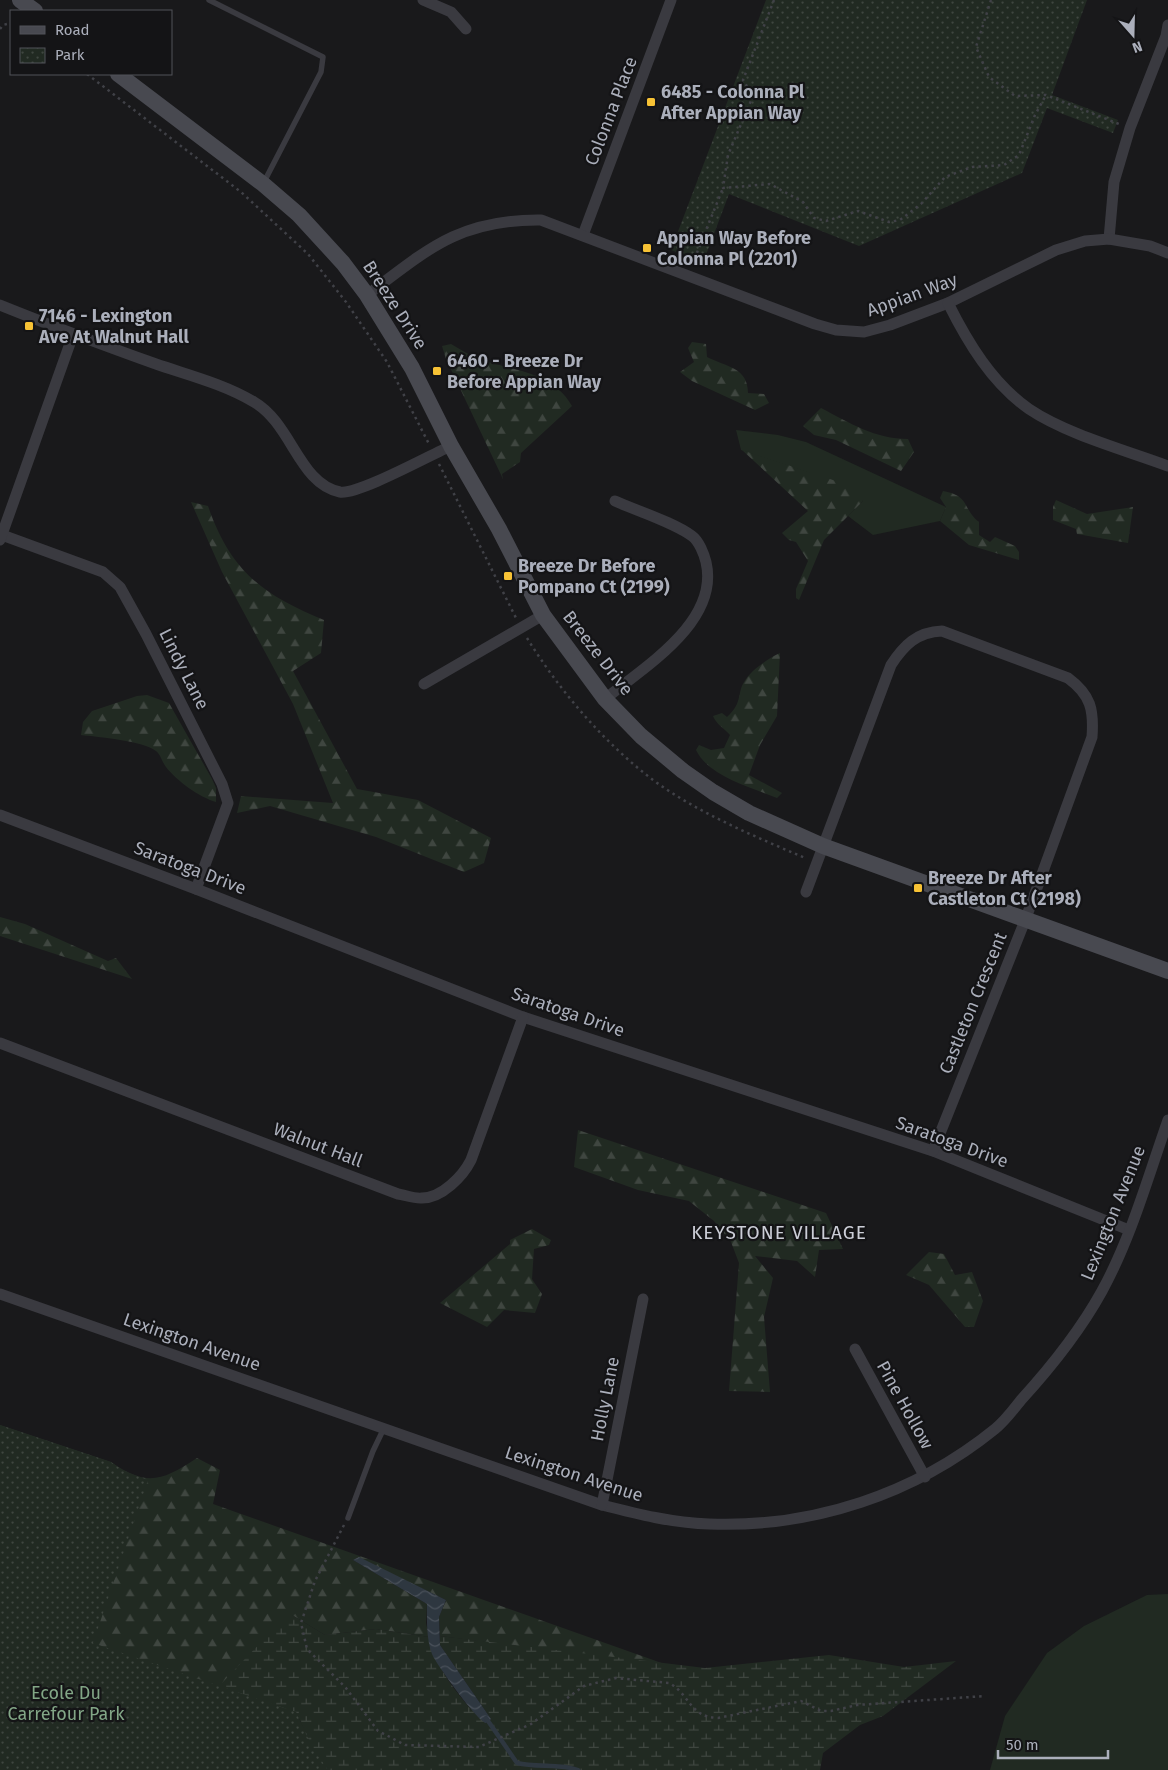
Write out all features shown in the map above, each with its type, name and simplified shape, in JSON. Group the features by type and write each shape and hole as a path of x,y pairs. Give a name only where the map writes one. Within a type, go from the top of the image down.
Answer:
{"street":[{"path":"20,0 34,10"},
{"path":"423,0 451,12 466,29"},
{"name":"Colonna Place","path":"583,235 672,0"},
{"path":"1109,239 1114,182 1130,128 1166,36 1168,25"},
{"name":"Breeze Drive","path":"119,75 263,184 305,222 343,263 367,295 412,368 451,446 499,529 543,615 605,699 641,736 683,771 713,792 749,812 823,846 1168,971"},
{"name":"Appian Way","path":"367,295 410,262 456,234 489,223 510,220 541,220 836,330 864,332 890,325 948,303 1056,250 1086,241 1109,239 1150,246 1168,253"},
{"path":"948,303 975,351 997,381 1030,409 1062,426 1168,466"},
{"path":"0,305 73,334 220,386 255,402 274,417 309,473 327,488 343,492 362,488 451,446"},
{"path":"1,538 73,334"},
{"path":"605,699 681,636 693,622 702,605 708,571 704,554 693,537 615,501"},
{"name":"Lindy Lane","path":"1,538 103,572 120,588 146,634 222,784 228,803 196,889"},
{"path":"424,684 543,615"},
{"name":"Castleton Crescent","path":"806,892 891,665 913,639 928,632 942,631 1068,678 1081,688 1090,706 1092,737 1026,918 933,1151"},
{"name":"Saratoga Drive","path":"0,815 196,889 523,1017 933,1151 1129,1230"},
{"name":"Walnut Hall","path":"0,1043 398,1194 423,1199 444,1190 463,1176 523,1017"},
{"name":"Lexington Avenue","path":"0,1294 602,1505 649,1517 709,1524 768,1522 821,1514 865,1502 925,1477 996,1428 1058,1359 1102,1290 1129,1230 1168,1120"},
{"name":"Holly Lane","path":"602,1505 643,1299"},
{"name":"Pine Hollow","path":"855,1349 925,1477"}],"lane":[{"path":"209,0 323,57 321,72 263,184"},
{"path":"348,1518 373,1451 384,1428"}],"path":[{"path":"688,275 723,188 728,155 753,96 743,80 774,0"},
{"path":"991,0 976,47 989,77 1015,96 1046,95 1130,128"},
{"path":"88,75 242,192 308,254 346,302 387,362 521,628 561,687 588,719 654,780 737,827 816,863"},
{"path":"723,188 770,184 803,202 814,218 826,222 858,212 889,222 900,220 921,204 946,177 972,167 1004,165 1019,155 1034,115 1046,95"},
{"path":"348,1518 324,1560 301,1623 307,1649 346,1688 378,1731 405,1744 434,1747 479,1746 531,1724 584,1686 616,1678 669,1683 676,1687 694,1710 709,1718 718,1718 801,1701 820,1711 857,1706 985,1696"}],"green space":[{"path":"766,0 1087,0 1052,95 1118,120 1113,133 1047,108 1022,173 859,246 729,194 703,263 671,250"},
{"path":"692,342 706,344 707,357 735,369 744,378 748,393 764,394 769,403 755,410 692,381 680,372 694,362 688,348"},
{"path":"451,344 479,359 543,379 564,394 572,406 521,453 520,462 502,474 503,479 446,359 442,346"},
{"path":"821,408 874,433 908,439 914,452 901,471 836,440 814,435 803,426"},
{"path":"736,430 778,435 806,442 946,507 940,521 873,535 848,516 863,501 810,473 741,450"},
{"path":"742,450 854,487 863,501 824,540 799,600 796,598 796,589 808,561 796,542 789,540 782,533 808,511"},
{"path":"943,491 952,493 962,500 979,522 979,535 990,542 995,537 1015,546 1019,552 1019,560 969,545 940,521 946,507 940,498"},
{"path":"1056,500 1087,514 1133,507 1128,543 1077,534 1076,529 1053,520 1053,507"},
{"path":"191,502 208,506 227,547 238,564 251,578 283,601 324,620 321,653 293,671 357,789 418,800 491,838 484,863 464,872 376,837 270,806 237,813 241,796 333,803 293,704 222,572"},
{"path":"780,653 777,716 760,745 749,775 782,793 777,798 720,774 702,759 696,750 699,745 711,750 724,748 730,735 718,724 713,716 722,713 727,717 736,707 741,688 749,675"},
{"path":"147,695 169,703 212,779 216,788 216,802 182,783 166,767 158,753 150,748 120,740 81,735 83,722 92,711 137,696"},
{"path":"0,917 25,924 108,961 116,958 132,979 0,936"},
{"path":"578,1130 826,1213 843,1249 819,1250 815,1277 797,1261 755,1256 773,1278 764,1317 770,1392 729,1391 739,1263 731,1242 714,1221 689,1201 638,1190 574,1167"},
{"path":"532,1229 551,1240 549,1245 534,1249 532,1279 542,1294 535,1313 504,1310 487,1327 440,1303 510,1244 510,1240"},
{"path":"929,1252 944,1254 955,1275 972,1272 983,1301 974,1327 965,1327 929,1285 906,1275"},
{"path":"0,1425 111,1462 124,1470 145,1478 164,1476 197,1458 220,1470 213,1504 670,1666 440,1636 439,1617 446,1600 359,1558 353,1560 427,1604 426,1623 429,1637 376,1629 325,1635 292,1615 299,1720 328,1770 0,1770"},
{"name":"Ecole Du Carrefour Park","path":"0,1425 111,1462 124,1471 148,1480 93,1643 296,1712 312,1747 328,1770 0,1770"},
{"path":"1168,1594 1168,1770 990,1770 1005,1716 1047,1653 1084,1626 1147,1595"},
{"path":"292,1615 325,1635 376,1629 429,1637 443,1672 468,1706 486,1723 491,1719 440,1645 440,1636 705,1668 829,1655 904,1667 956,1661 883,1716 860,1725 823,1753 820,1770 328,1770 312,1747 296,1712 219,1686 272,1631"}],"water":[{"path":"359,1557 446,1600 439,1617 440,1645 491,1719 486,1723 474,1713 448,1680 432,1654 428,1635 427,1604 353,1560"}],"waterway":[{"path":"486,1718 517,1763 578,1770"}],"place":[{"name":"6485 - Colonna Pl After Appian Way","path":"651,102"},
{"name":"Appian Way Before Colonna Pl (2201)","path":"647,248"},
{"name":"7146 - Lexington Ave At Walnut Hall","path":"29,326"},
{"name":"6460 - Breeze Dr Before Appian Way","path":"437,371"},
{"name":"Breeze Dr Before Pompano Ct (2199)","path":"508,576"},
{"name":"Breeze Dr After Castleton Ct (2198)","path":"918,888"}],"district":[{"name":"KEYSTONE VILLAGE","path":"779,1232"}]}
